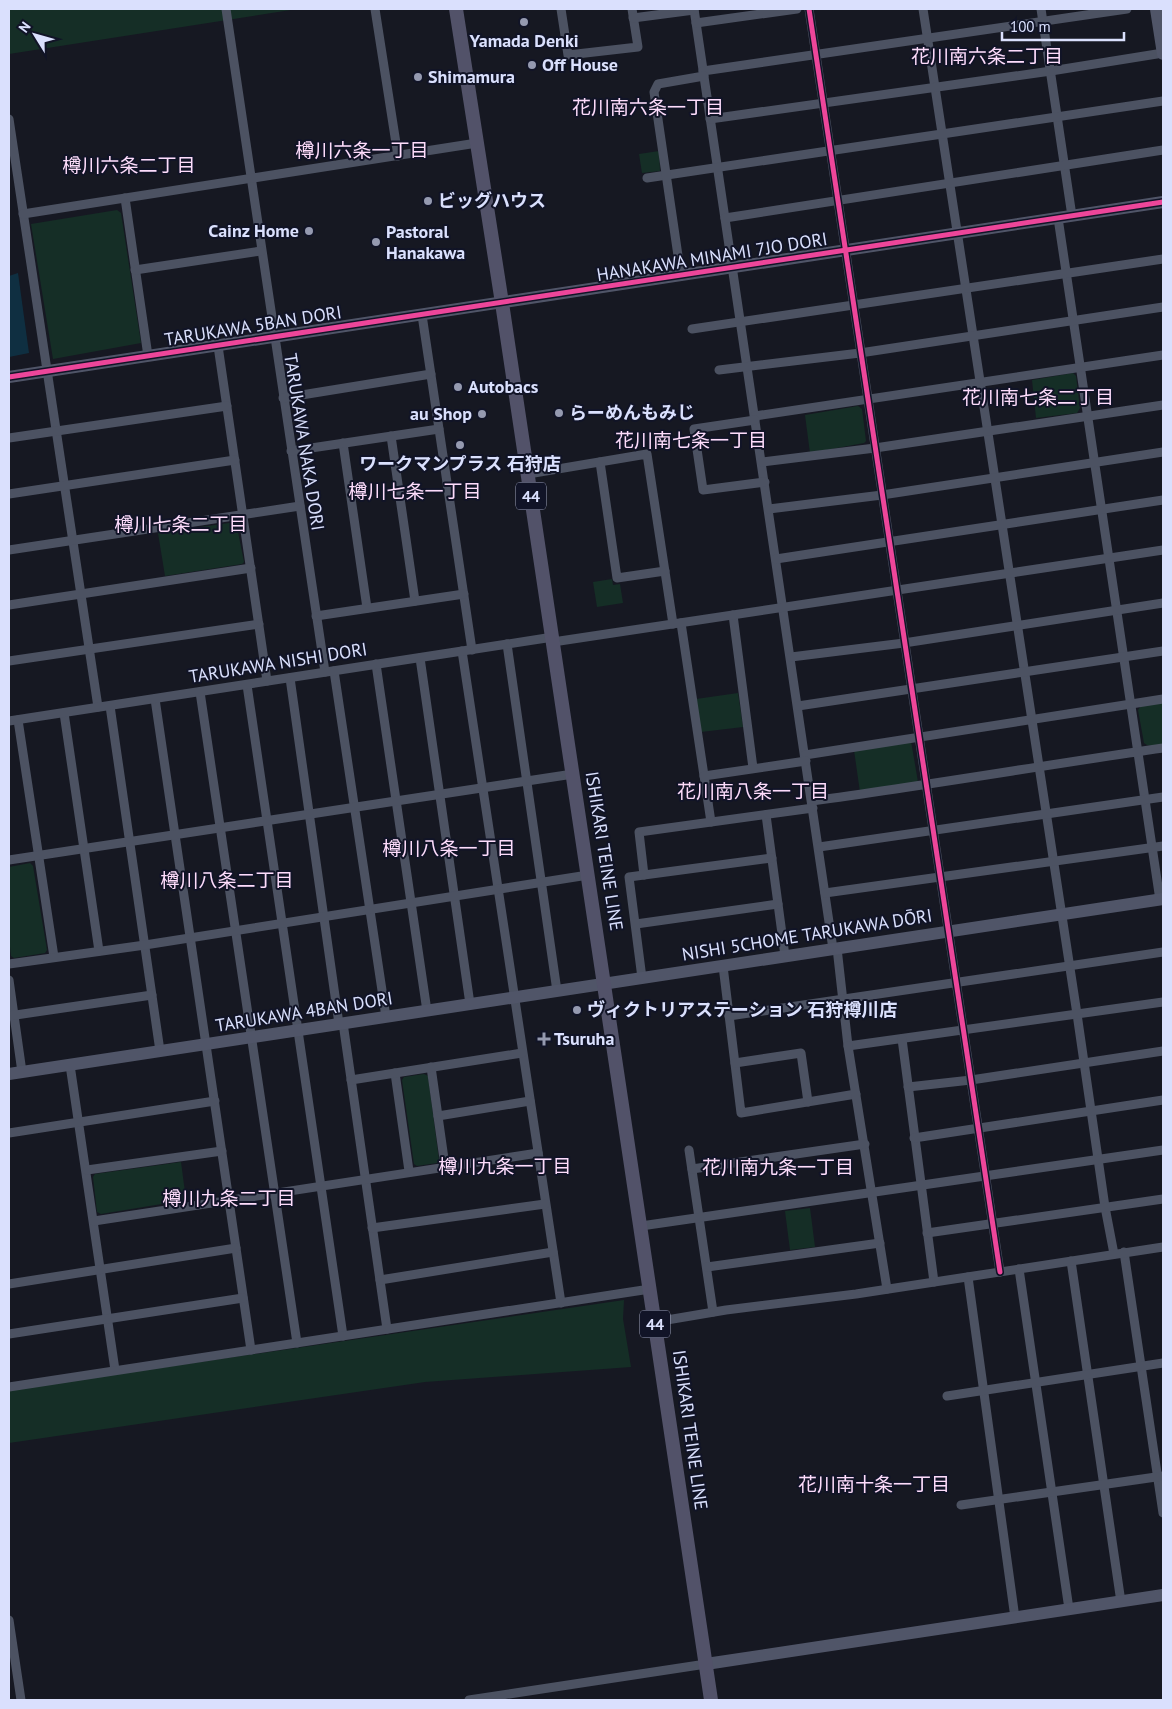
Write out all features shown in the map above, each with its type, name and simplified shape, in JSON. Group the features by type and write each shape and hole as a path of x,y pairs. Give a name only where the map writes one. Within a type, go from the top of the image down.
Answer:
{"main road":[{"name":"ISHIKARI TEINE LINE","path":"456,9 605,984 711,1700"}],"street":[{"name":"TARUKAWA NAKA DORI","path":"226,9 316,616 330,672 386,1017"},
{"path":"375,9 398,156"},
{"path":"561,9 568,55 638,47 633,13 694,9 825,893 843,999 848,1046 887,1289"},
{"path":"696,22 797,9"},
{"path":"809,9 1000,1272"},
{"path":"924,9 1069,966 1078,1014 1104,1207 1114,1254"},
{"path":"1042,9 1072,216"},
{"path":"681,276 654,92 658,84 703,73 1043,20 1127,9"},
{"path":"710,119 1051,71 1163,53 1156,9"},
{"path":"647,178 830,150 1058,119 1163,101"},
{"path":"9,119 98,708"},
{"path":"23,214 477,143"},
{"path":"725,218 1163,150"},
{"path":"125,198 148,356"},
{"name":"HANAKAWA MINAMI 7JO DORI","path":"502,303 1163,202"},
{"path":"1058,218 1152,848 1162,899"},
{"path":"136,270 261,251"},
{"path":"692,329 1163,259"},
{"name":"TARUKAWA 5BAN DORI","path":"9,377 502,303"},
{"path":"719,370 860,353 1163,307"},
{"path":"422,315 472,650"},
{"path":"218,346 267,681"},
{"path":"765,482 703,490 694,429 867,399 1163,355"},
{"path":"284,398 431,374"},
{"path":"762,462 875,448 1163,405"},
{"path":"9,438 227,406"},
{"path":"291,451 439,429"},
{"path":"391,436 415,601"},
{"path":"343,443 367,608"},
{"path":"769,509 882,495 1163,452"},
{"path":"528,474 646,454 665,571 677,623 711,822"},
{"path":"9,494 235,460"},
{"path":"600,462 617,578 665,571"},
{"path":"776,559 1163,500"},
{"path":"9,550 300,506"},
{"name":"TARUKAWA NISHI DORI","path":"14,721 506,644 553,640 733,615 1163,550"},
{"path":"9,606 251,568"},
{"path":"316,616 464,594"},
{"path":"791,657 904,643 1163,603"},
{"path":"733,615 753,768"},
{"path":"9,661 259,624"},
{"path":"506,644 557,991"},
{"path":"462,651 481,788 560,1303"},
{"path":"798,706 1163,651"},
{"path":"420,658 439,794 456,896 470,1004"},
{"path":"376,664 427,1011"},
{"path":"290,678 387,1329"},
{"path":"247,684 343,1336"},
{"path":"200,692 297,1343"},
{"path":"155,699 251,1350"},
{"path":"704,776 918,737 1163,699"},
{"path":"110,706 160,1051"},
{"path":"64,713 82,848 99,951"},
{"path":"14,721 54,957"},
{"path":"644,875 639,832 766,815 812,805 1039,766 1163,748"},
{"path":"9,860 130,840 573,774"},
{"path":"819,847 933,832 1046,813 1163,797"},
{"path":"766,815 785,956"},
{"path":"825,893 940,879 1163,846"},
{"path":"642,978 629,877 772,858"},
{"path":"9,964 191,938 588,875"},
{"name":"NISHI 5CHOME TARUKAWA DŌRI","path":"605,984 1162,899"},
{"path":"636,924 778,904"},
{"path":"729,1016 1163,952"},
{"path":"723,966 742,1113 856,1094"},
{"path":"9,980 11,1015 22,1072"},
{"name":"TARUKAWA 4BAN DORI","path":"9,1074 605,984"},
{"path":"11,1015 152,995"},
{"path":"848,1046 1163,1002"},
{"path":"902,1039 934,1282"},
{"path":"908,1087 971,1080 1163,1051"},
{"path":"351,1080 522,1053"},
{"path":"735,1063 801,1053 808,1102"},
{"path":"70,1065 80,1121 115,1370"},
{"path":"431,1067 445,1166"},
{"path":"395,1073 409,1171"},
{"path":"914,1138 1163,1100"},
{"path":"9,1133 215,1101"},
{"path":"438,1116 530,1102"},
{"path":"692,1169 865,1144"},
{"path":"689,1150 701,1218 713,1312"},
{"path":"641,1226 1163,1150"},
{"path":"86,1170 222,1151"},
{"path":"94,1221 409,1171 538,1153"},
{"path":"927,1233 1163,1198"},
{"path":"372,1228 545,1204"},
{"path":"707,1267 880,1244"},
{"path":"655,1322 713,1312 1019,1270 1163,1246"},
{"path":"9,1284 236,1248"},
{"path":"380,1280 553,1252"},
{"path":"1124,1252 1160,1476 1163,1513"},
{"path":"1071,1261 1121,1602"},
{"path":"1019,1270 1070,1609"},
{"path":"968,1277 1015,1618"},
{"path":"9,1387 650,1289"},
{"path":"9,1334 243,1298"},
{"path":"946,1396 1163,1363"},
{"path":"961,1505 1104,1486 1160,1476"},
{"path":"469,1700 1163,1595"},
{"path":"9,1620 21,1700"}],"green space":[{"path":"9,9 297,9 9,54"},
{"path":"659,151 660,171 642,173 639,154"},
{"path":"117,210 121,213 141,343 53,359 31,224"},
{"path":"1073,373 1076,376 1080,408 1077,413 1036,418 1032,380"},
{"path":"858,406 862,409 866,441 864,443 810,453 805,415"},
{"path":"236,522 244,562 242,564 165,576 158,533"},
{"path":"612,579 613,585 620,584 623,603 597,607 593,582"},
{"path":"738,693 743,727 701,732 696,699"},
{"path":"1163,700 1163,747 1147,745 1144,743 1138,710 1141,706"},
{"path":"911,741 918,782 860,792 854,750"},
{"path":"30,863 33,866 47,950 45,953 14,958 11,956 9,938 9,867"},
{"path":"424,1074 428,1076 439,1160 437,1163 417,1166 414,1164 402,1080 404,1077"},
{"path":"181,1162 186,1200 101,1214 97,1212 93,1177 95,1174"},
{"path":"810,1208 815,1247 790,1250 785,1211"},
{"path":"624,1300 623,1319 631,1367 425,1382 9,1443 9,1390"}],"water":[{"path":"18,273 29,353 9,357 9,276"}],"cycle path":[{"path":"809,9 1000,1272"},
{"path":"9,377 1163,202"}],"place":[{"name":"Yamada Denki","path":"524,22"},
{"name":"Off House","path":"532,65"},
{"name":"Shimamura","path":"418,77"},
{"name":"ビッグハウス","path":"428,201"},
{"name":"Cainz Home","path":"309,231"},
{"name":"Pastoral Hanakawa","path":"376,242"},
{"name":"Autobacs","path":"458,387"},
{"name":"らーめんもみじ","path":"559,413"},
{"name":"au Shop","path":"482,414"},
{"name":"ワークマンプラス 石狩店","path":"460,445"},
{"name":"ヴィクトリアステーション 石狩樽川店","path":"577,1010"},
{"name":"Tsuruha","path":"544,1039"}],"district":[{"name":"花川南六条二丁目","path":"987,56"},
{"name":"花川南六条一丁目","path":"648,107"},
{"name":"樽川六条一丁目","path":"362,150"},
{"name":"樽川六条二丁目","path":"129,165"},
{"name":"花川南七条二丁目","path":"1038,397"},
{"name":"花川南七条一丁目","path":"691,440"},
{"name":"樽川七条一丁目","path":"415,491"},
{"name":"樽川七条二丁目","path":"181,524"},
{"name":"花川南八条一丁目","path":"753,791"},
{"name":"樽川八条一丁目","path":"449,848"},
{"name":"樽川八条二丁目","path":"227,880"},
{"name":"樽川九条一丁目","path":"505,1166"},
{"name":"花川南九条一丁目","path":"778,1167"},
{"name":"樽川九条二丁目","path":"229,1198"},
{"name":"花川南十条一丁目","path":"874,1484"}]}
